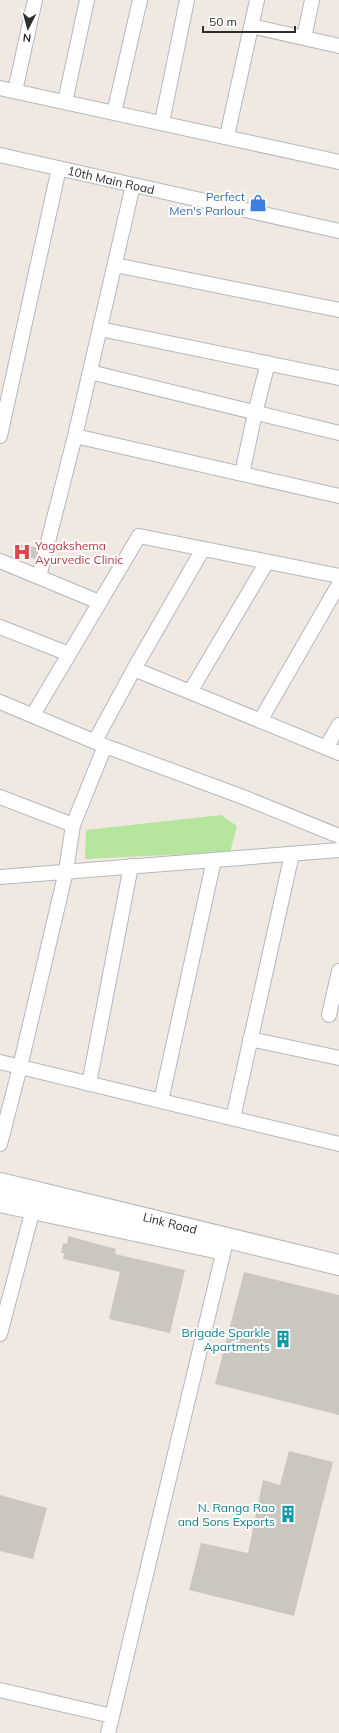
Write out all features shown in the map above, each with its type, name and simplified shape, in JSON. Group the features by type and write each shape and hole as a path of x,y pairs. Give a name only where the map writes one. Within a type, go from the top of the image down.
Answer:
{"main road":[{"name":"Link Road","path":"0,1183 225,1243 339,1265"},
{"path":"0,1202 225,1243 339,1278"}],"street":[{"path":"15,91 35,0"},
{"path":"65,102 88,0"},
{"path":"114,113 140,0"},
{"path":"162,122 187,0"},
{"path":"227,136 257,0"},
{"path":"304,38 312,0"},
{"path":"251,26 339,46"},
{"path":"0,88 227,136 339,162"},
{"name":"10th Main Road","path":"0,155 339,231"},
{"path":"0,436 59,168"},
{"path":"39,577 76,436 133,185"},
{"path":"114,265 339,310"},
{"path":"100,329 339,378"},
{"path":"242,474 255,413 268,363"},
{"path":"90,372 339,433"},
{"path":"76,436 339,496"},
{"path":"33,715 139,536 339,576"},
{"path":"0,1144 20,1067 66,871 73,825 100,744 134,669 203,549"},
{"path":"0,561 99,602"},
{"path":"190,692 267,562"},
{"path":"260,721 339,584"},
{"path":"0,627 69,654"},
{"path":"134,669 339,753"},
{"path":"0,702 100,744 243,797 339,836"},
{"path":"326,748 339,725"},
{"path":"0,797 73,825"},
{"path":"0,877 339,850"},
{"path":"233,1118 292,854"},
{"path":"161,1101 214,860"},
{"path":"89,1084 131,866"},
{"path":"329,1015 339,971"},
{"path":"250,1039 339,1058"},
{"path":"0,1062 339,1144"},
{"path":"0,1334 33,1209"},
{"path":"108,1733 225,1243"},
{"path":"0,1690 112,1716"}],"green space":[{"path":"221,815 237,826 230,852 85,859 86,830"}],"building":[{"path":"16,544 38,548 35,559 13,554"},
{"path":"68,1236 116,1249 115,1254 185,1270 170,1333 109,1319 120,1272 63,1259 64,1253 61,1253 63,1243 67,1244"},
{"name":"Brigade Sparkle Apartments","path":"244,1272 339,1295 339,1415 215,1384"},
{"name":"N. Ranga Rao and Sons Exports","path":"289,1451 333,1462 294,1616 189,1590 201,1543 248,1553 263,1480 280,1485"},
{"path":"0,1495 47,1508 33,1559 0,1551"}],"place":[{"name":"Perfect Men's Parlour","path":"258,203"},
{"name":"Yogakshema Ayurvedic Clinic","path":"22,552"},
{"name":"Brigade Sparkle Apartments","path":"283,1339"},
{"name":"N. Ranga Rao and Sons Exports","path":"288,1514"}]}
